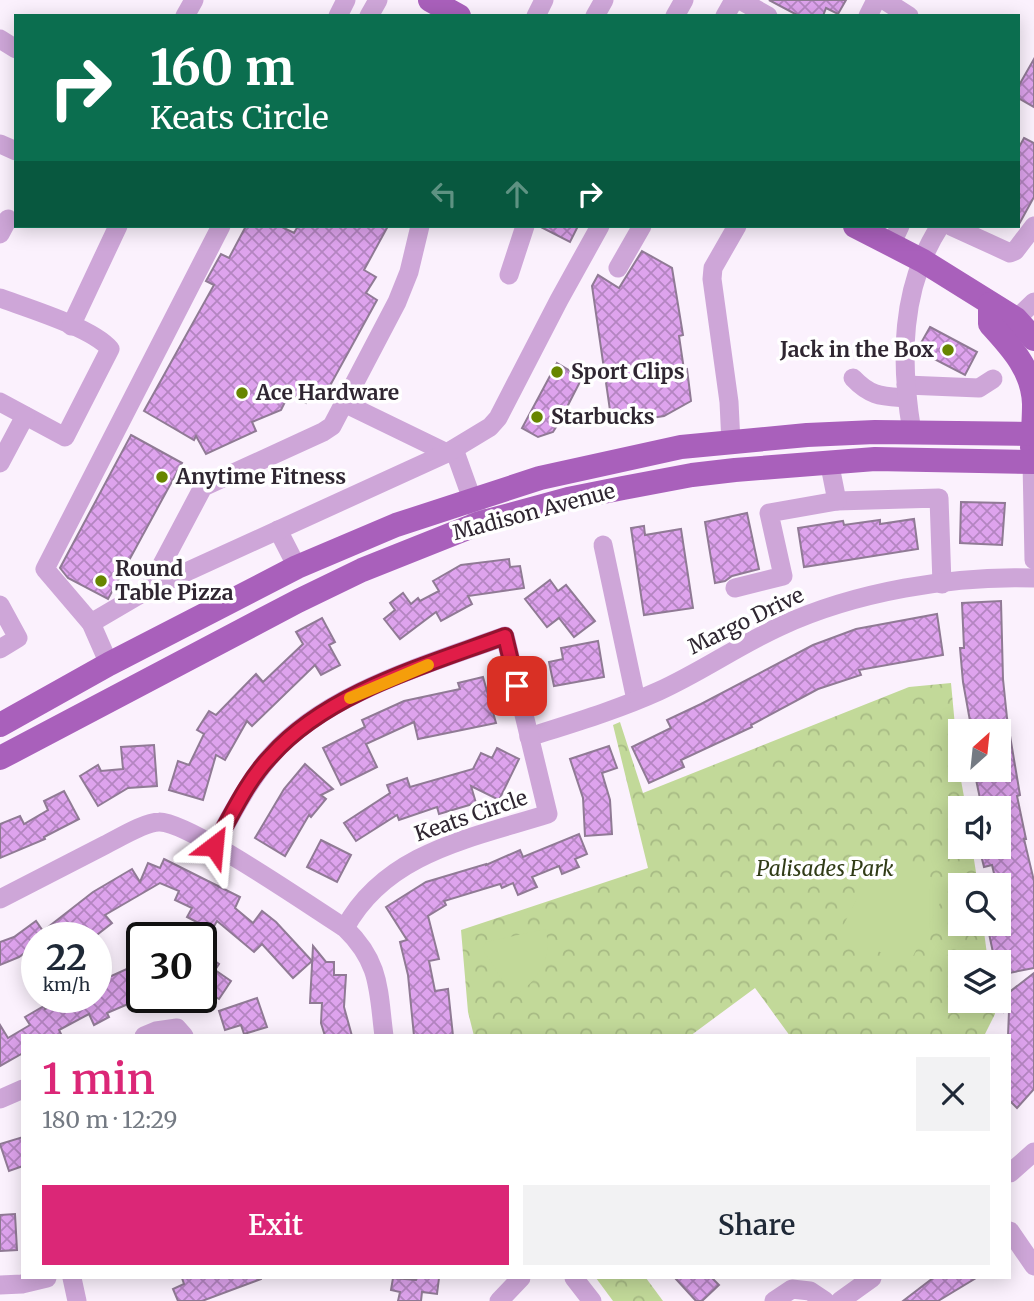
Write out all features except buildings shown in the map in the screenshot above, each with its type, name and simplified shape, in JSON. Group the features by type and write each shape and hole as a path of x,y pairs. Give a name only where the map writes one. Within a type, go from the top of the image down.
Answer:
{"main road":[{"path":"430,0 455,14"},
{"path":"864,228 895,235 923,261 1028,331"},
{"path":"990,304 990,324 1028,331"},
{"path":"1028,331 1029,380 1034,402 1033,462"},
{"name":"Madison Avenue","path":"0,725 109,664 297,567 396,525 540,478 681,447 807,435 912,432 1033,434"},
{"name":"Madison Avenue","path":"0,758 362,570 480,523 568,499 692,475 874,459 1033,462"}],"street":[{"path":"740,0 764,14"},
{"path":"884,0 906,14"},
{"path":"71,326 117,228"},
{"path":"109,664 91,623 45,569 220,228"},
{"path":"149,589 203,487 332,426 397,302 409,272 420,228"},
{"path":"509,275 524,228"},
{"path":"91,623 149,589 450,451 490,427 498,418 599,228"},
{"path":"618,268 641,228"},
{"path":"731,443 729,402 712,279 713,268 736,228"},
{"path":"912,432 906,391 905,327 911,292 939,228"},
{"path":"955,228 1010,253 1015,251 1033,228"},
{"path":"0,402 65,437 110,349 71,326 2,301"},
{"path":"853,378 875,395 979,388 993,379"},
{"path":"344,403 450,451 473,499 480,523"},
{"path":"0,463 25,416"},
{"path":"829,461 837,501"},
{"path":"1033,462 1034,559"},
{"path":"735,588 783,576 769,513 837,501 939,498 942,584"},
{"path":"278,530 297,567"},
{"path":"603,545 636,701"},
{"name":"Margo Drive","path":"529,737 661,690 778,627 814,611 903,588 1034,578"},
{"path":"0,605 18,638 0,649"},
{"name":"Keats Circle","path":"214,846 254,776 286,740 314,718 397,677 505,636 548,814 434,850 412,860 373,890 345,928"},
{"path":"0,899 124,835 157,821 185,829 345,928 361,944 376,978 384,1034"},
{"path":"149,1034 177,1028 182,1034"},
{"path":"0,1099 21,1090"},
{"path":"1011,1172 1034,1153"},
{"path":"1011,1232 1034,1266"},
{"path":"0,1285 43,1279"},
{"path":"72,1279 78,1301"},
{"path":"499,1301 520,1279"},
{"path":"575,1279 592,1301"},
{"path":"840,1301 871,1279"},
{"path":"774,1301 792,1289 810,1292 825,1301"}],"green space":[{"name":"Palisades Park","path":"951,683 954,719 948,719 948,782 961,782 964,796 948,796 948,859 974,859 976,873 948,873 948,936 985,936 986,950 948,950 948,1013 995,1013 985,1034 789,1034 755,988 693,1034 474,1034 468,1012 461,930 648,868 613,725 620,722 643,793 909,687"},
{"path":"878,857 946,891 908,966 840,932"},
{"path":"545,929 547,949 541,968 522,991 513,996 482,949 486,942"},
{"path":"597,1279 647,1279 663,1301 613,1301"}],"slow traffic":[{"path":"350,698 428,665"}],"place":[{"name":"Jack in the Box","path":"948,350"},
{"name":"Sport Clips","path":"557,372"},
{"name":"Ace Hardware","path":"242,393"},
{"name":"Starbucks","path":"537,417"},
{"name":"Anytime Fitness","path":"162,477"},
{"name":"Round Table Pizza","path":"101,581"}],"route":[{"path":"214,846 242,795 270,757 286,740 314,718 349,699 397,677 505,636 517,686"}]}
